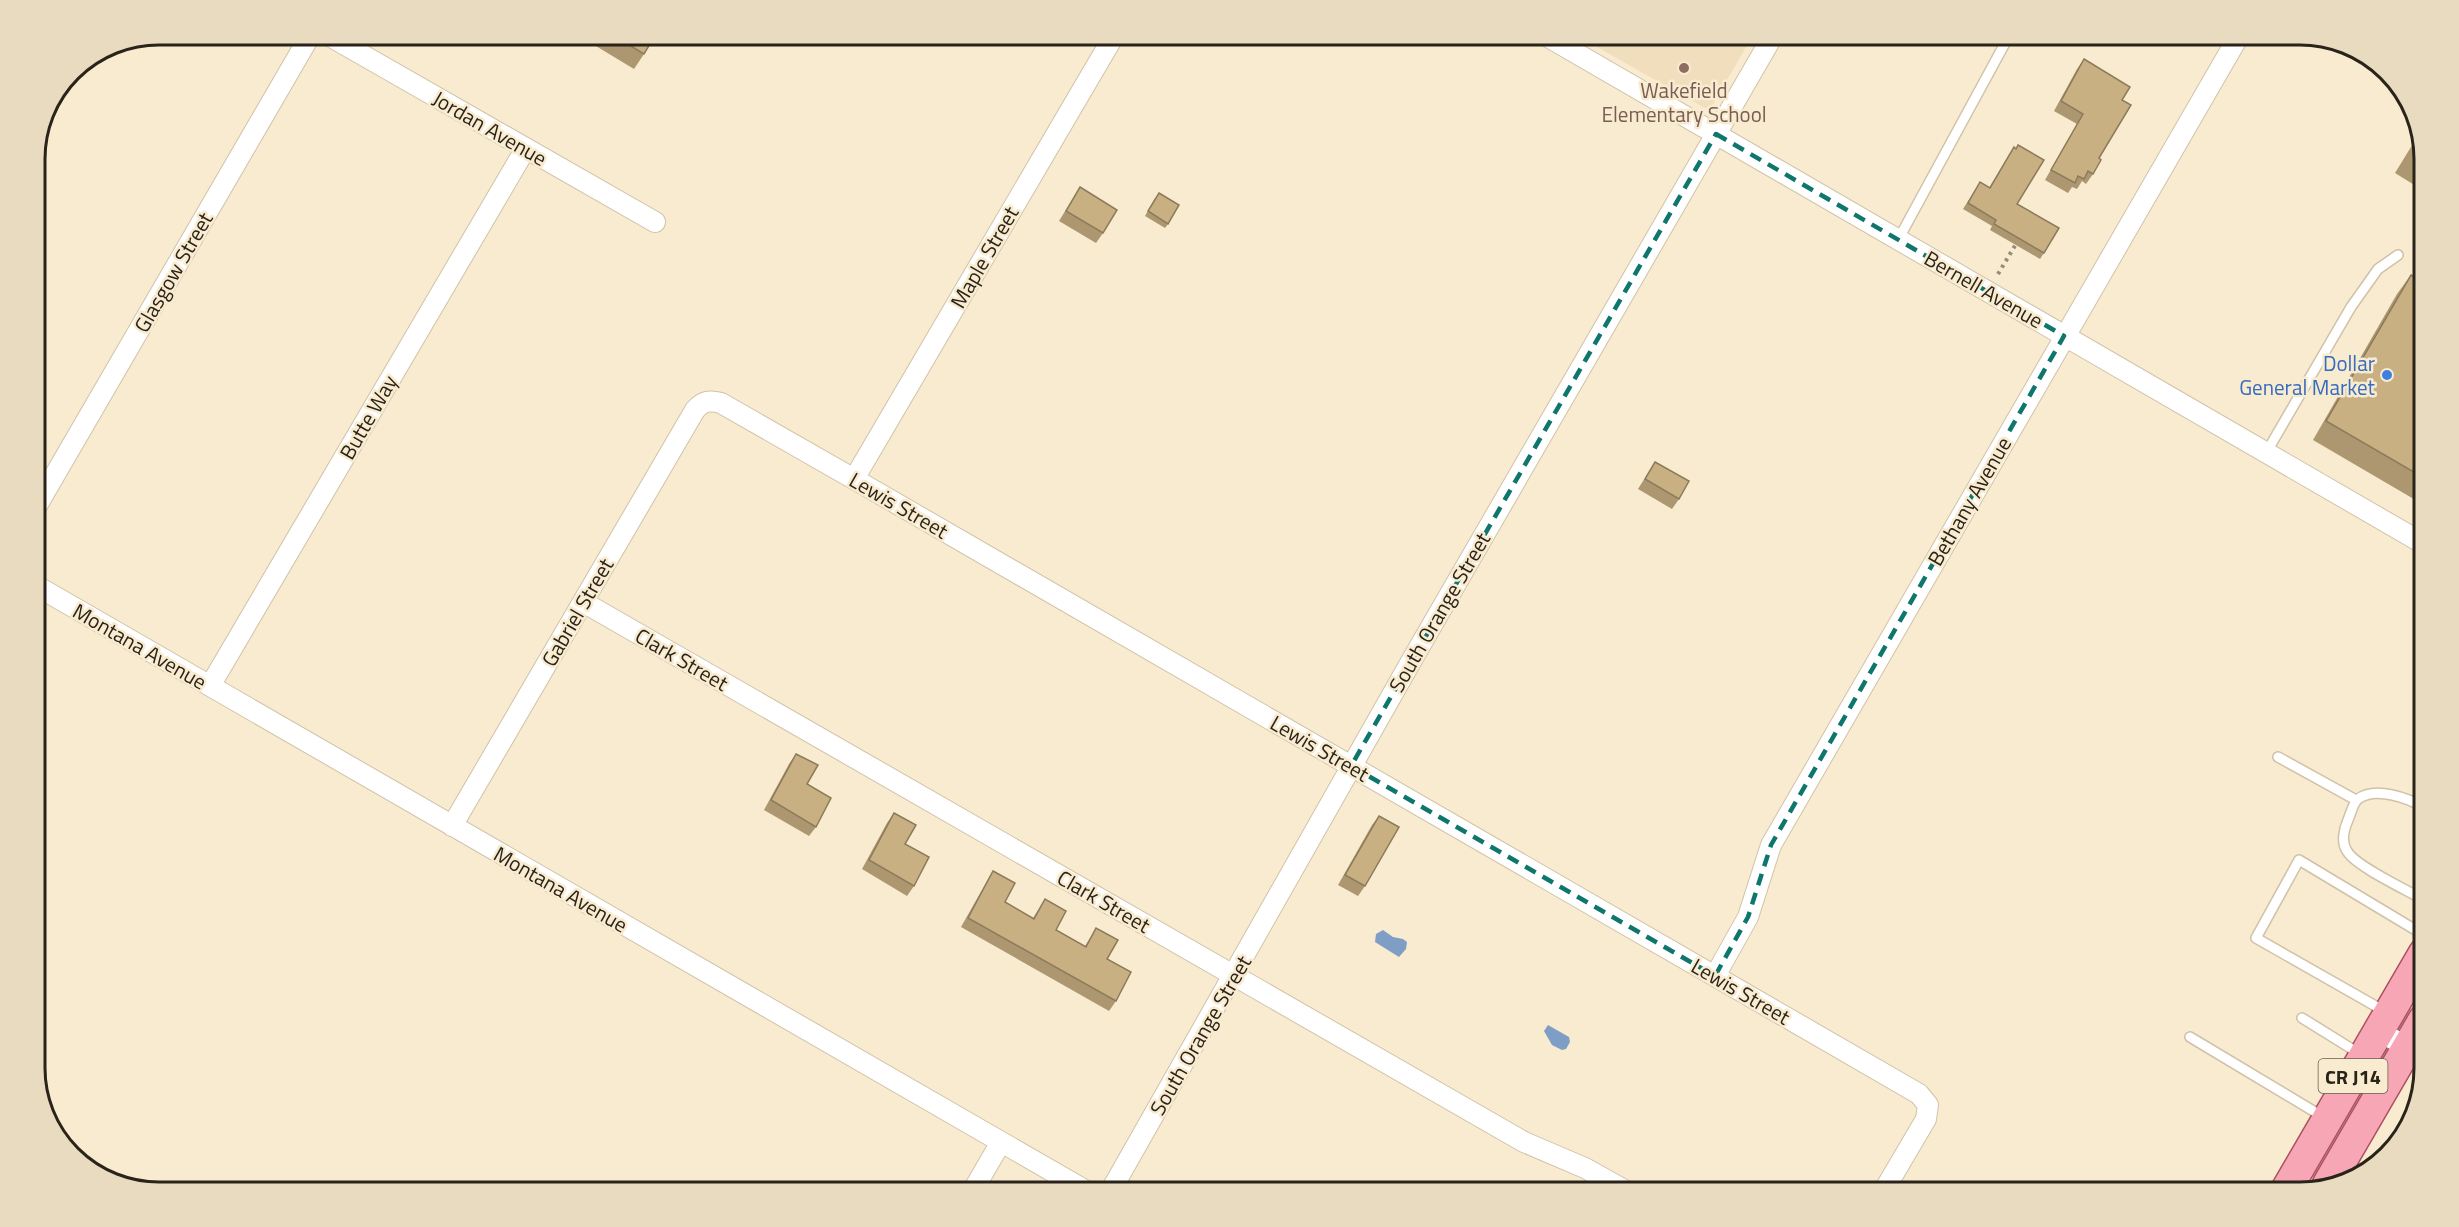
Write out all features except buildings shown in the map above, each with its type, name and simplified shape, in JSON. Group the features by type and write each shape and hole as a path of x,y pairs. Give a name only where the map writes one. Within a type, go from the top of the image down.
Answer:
{"main road":[{"name":"CR J14","path":"2291,1182 2414,971"},
{"name":"CR J14","path":"2333,1177 2414,1055"}],"street":[{"name":"Glasgow Street","path":"45,493 305,45"},
{"name":"Jordan Avenue","path":"345,45 655,222"},
{"name":"Maple Street","path":"854,479 1108,45"},
{"name":"Bernell Avenue","path":"1562,45 2414,538"},
{"name":"South Orange Street","path":"1116,1182 1351,766 1768,45"},
{"name":"Bethany Avenue","path":"1715,976 1748,917 1771,845 2234,45"},
{"name":"Butte Way","path":"210,686 526,148"},
{"name":"Lewis Street","path":"706,401 721,403 1919,1094 1928,1105 1926,1119 1889,1182"},
{"name":"Gabriel Street","path":"452,826 695,410 706,401"},
{"name":"Montana Avenue","path":"45,591 1071,1182"},
{"name":"Clark Street","path":"583,602 1524,1142 1585,1168 1610,1182"},
{"path":"2378,1034 2414,1051"},
{"path":"978,1182 1001,1142"}],"lane":[{"path":"1898,240 2004,45"},
{"path":"2266,453 2351,307 2378,268 2398,255"},
{"path":"2278,757 2356,800"},
{"path":"2414,801 2395,795 2368,795 2356,800 2346,825 2346,850 2355,861 2414,894"},
{"path":"2378,1034 2256,938 2299,860 2414,929"},
{"path":"2302,1018 2378,1034"},
{"path":"2190,1037 2327,1119"}],"path":[{"path":"1998,274 2016,244"}],"highlighted area":[{"path":"1716,134 2064,336 1771,845 1748,917 1715,976 1351,766"}],"shaded area":[{"name":"Wakefield Elementary School","path":"1594,45 1747,45 1713,104 1705,108"}],"water":[{"path":"1383,930 1407,942 1406,949 1399,957 1375,942 1376,934"},
{"path":"1548,1025 1569,1037 1570,1042 1566,1049 1562,1050 1552,1045 1544,1031"}],"place":[{"name":"Wakefield Elementary School","path":"1684,68"},
{"name":"Dollar General Market","path":"2387,375"}]}
